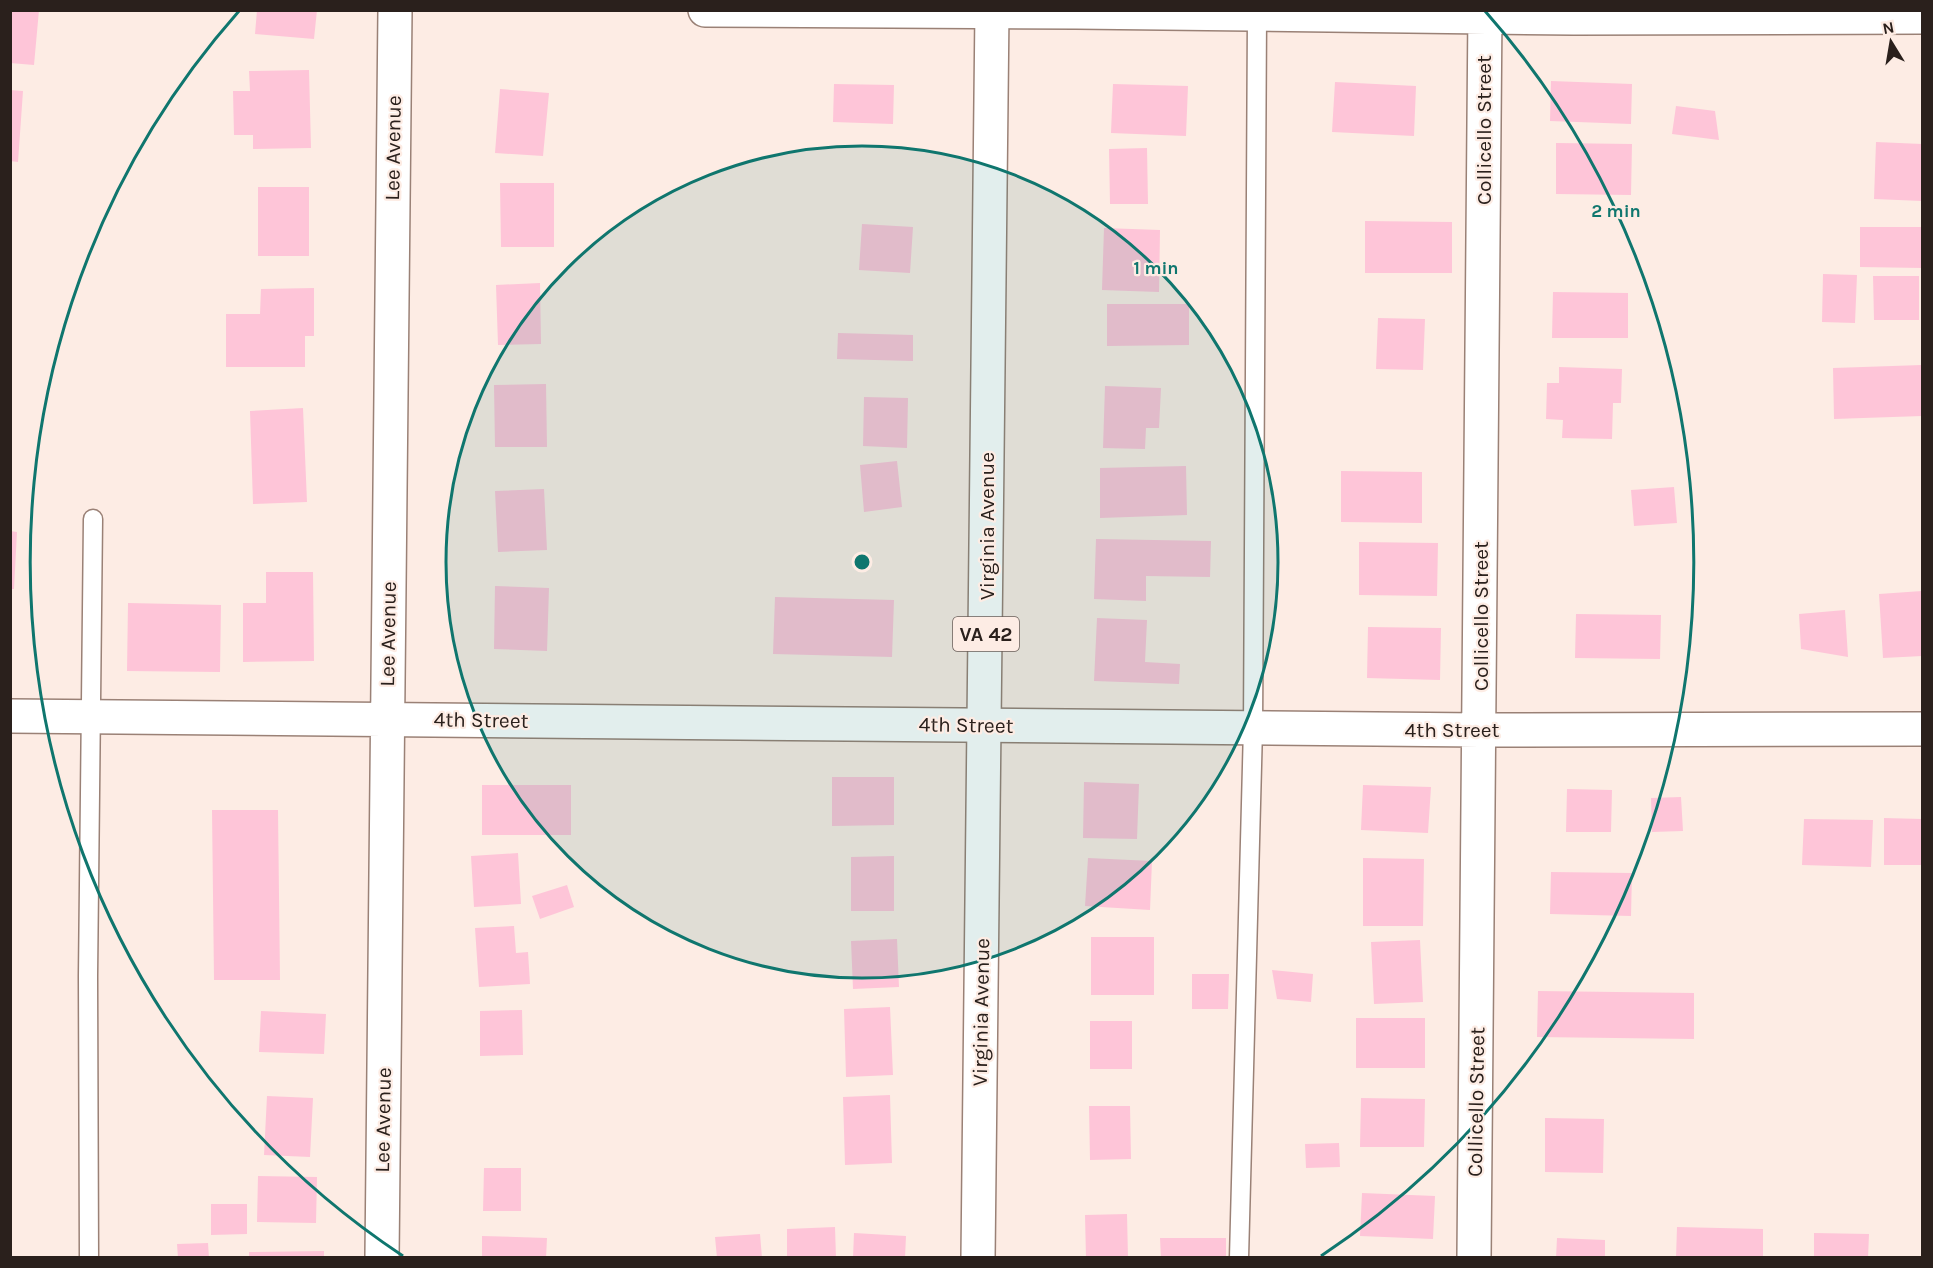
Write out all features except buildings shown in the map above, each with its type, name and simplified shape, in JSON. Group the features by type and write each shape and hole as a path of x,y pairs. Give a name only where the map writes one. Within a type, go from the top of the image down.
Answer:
{"street":[{"name":"Lee Avenue","path":"382,1257 395,10"},
{"path":"705,10 1923,18"},
{"name":"Virginia Avenue","path":"978,1257 992,11"},
{"name":"Collicello Street","path":"1474,1257 1485,14"},
{"name":"4th Street","path":"10,716 1480,730 1923,729"}],"lane":[{"path":"1239,1257 1253,728 1257,15"},
{"path":"89,1257 88,976 93,519"}]}
